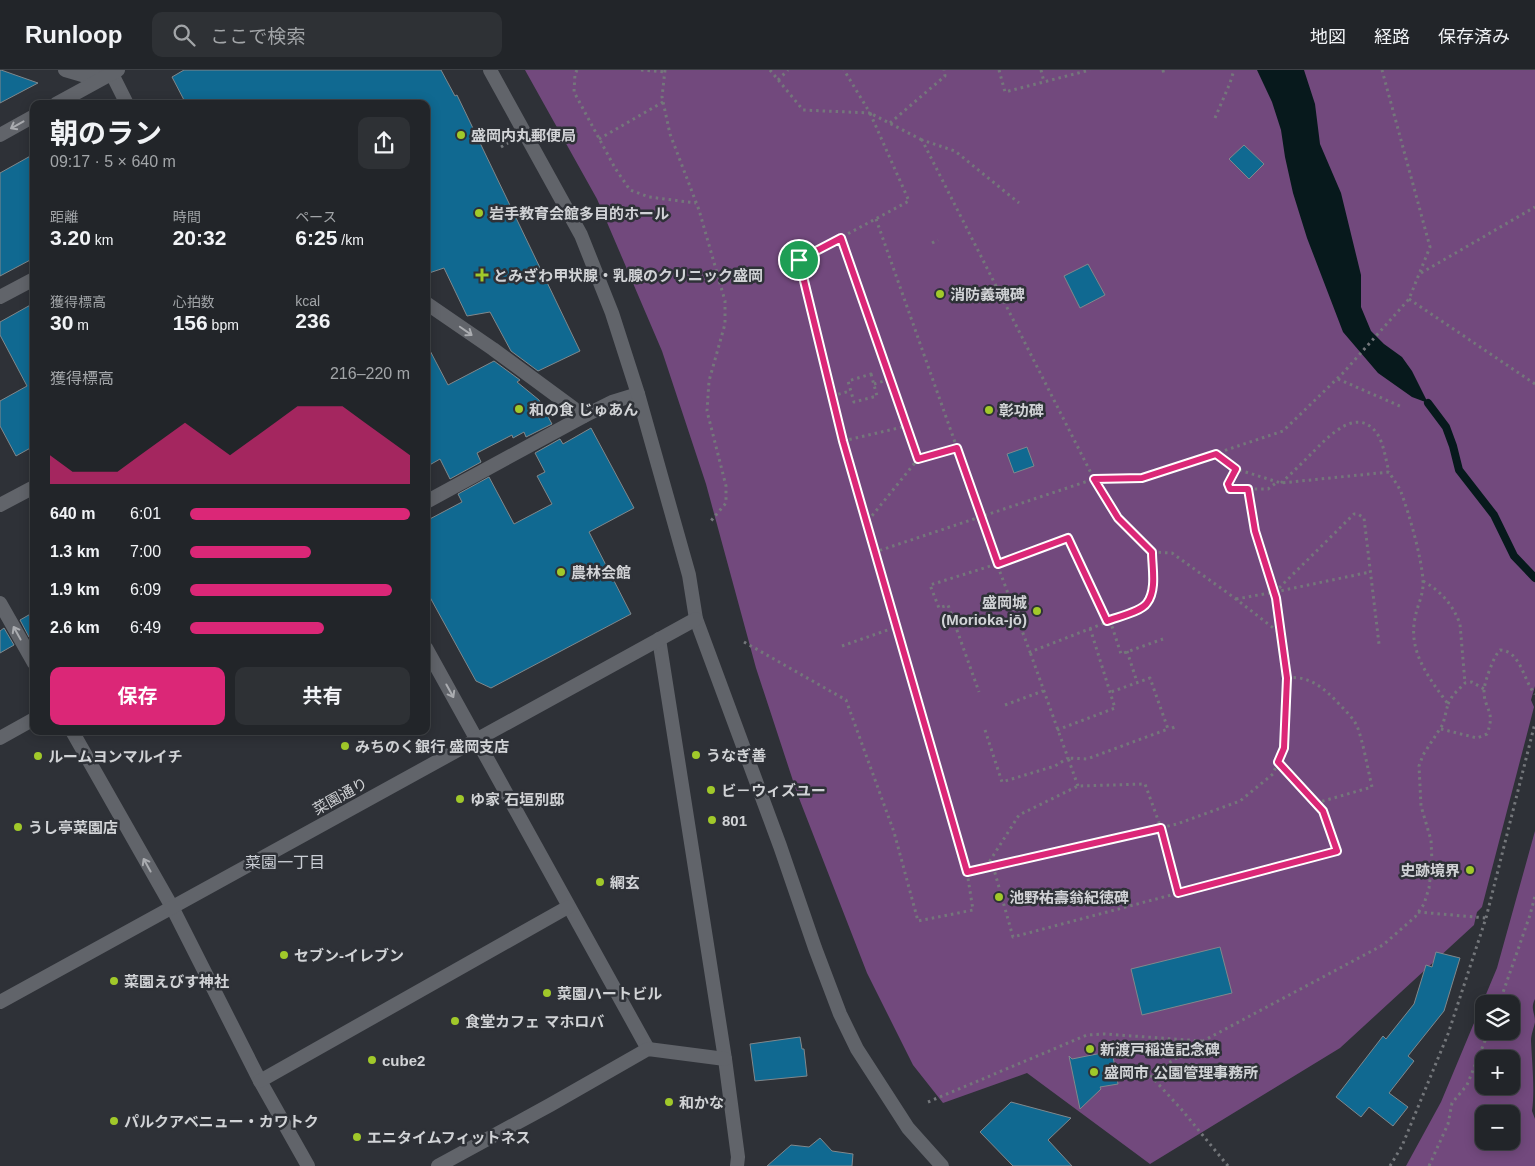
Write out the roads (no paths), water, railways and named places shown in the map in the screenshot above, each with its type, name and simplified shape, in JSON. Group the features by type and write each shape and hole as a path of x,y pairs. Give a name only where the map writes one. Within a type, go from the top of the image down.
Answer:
{"street":[{"path":"65,70 88,77 113,71"},
{"path":"490,70 581,234 612,313 638,394 689,575 696,619 840,1014 857,1049 908,1128 942,1166"},
{"path":"63,100 113,71"},
{"path":"113,71 125,100"},
{"path":"0,135 30,118"},
{"path":"0,297 30,280"},
{"path":"430,307 493,349 584,416"},
{"path":"430,500 584,416 612,402 638,394"},
{"path":"0,505 30,489"},
{"path":"0,603 30,656"},
{"name":"菜園通り","path":"0,1002 696,619"},
{"path":"659,639 724,1059 738,1157 737,1166"},
{"path":"430,655 648,1049"},
{"path":"0,738 30,721"},
{"path":"74,735 172,908 260,1081 308,1166"},
{"path":"260,1081 568,907"},
{"path":"438,1166 648,1049 724,1059"}],"waterway":[{"path":"1428,403 1446,427 1459,470 1494,515 1514,556 1535,578"}],"place":[{"name":"盛岡内丸郵便局","path":"461,135"},
{"name":"岩手教育会館多目的ホール","path":"479,213"},
{"name":"とみざわ甲状腺・乳腺のクリニック盛岡","path":"482,275"},
{"name":"消防義魂碑","path":"940,294"},
{"name":"和の食 じゅあん","path":"519,409"},
{"name":"彰功碑","path":"989,410"},
{"name":"農林会館","path":"561,572"},
{"name":"盛岡城 (Morioka-jō)","path":"1037,611"},
{"name":"みちのく銀行 盛岡支店","path":"345,746"},
{"name":"うなぎ善","path":"696,755"},
{"name":"ルームヨンマルイチ","path":"38,756"},
{"name":"ビ－ウィズユー","path":"711,790"},
{"name":"ゆ家 石垣別邸","path":"460,799"},
{"name":"801","path":"712,820"},
{"name":"うし亭菜園店","path":"18,827"},
{"name":"史跡境界","path":"1470,870"},
{"name":"網玄","path":"600,882"},
{"name":"池野祐壽翁紀徳碑","path":"999,897"},
{"name":"セブン-イレブン","path":"284,955"},
{"name":"菜園えびす神社","path":"114,981"},
{"name":"菜園ハートビル","path":"547,993"},
{"name":"食堂カフェ マホロバ","path":"455,1021"},
{"name":"新渡戸稲造記念碑","path":"1090,1049"},
{"name":"cube2","path":"372,1060"},
{"name":"盛岡市 公園管理事務所","path":"1094,1072"},
{"name":"和かな","path":"669,1102"},
{"name":"パルクアベニュー・カワトク","path":"114,1121"},
{"name":"エニタイムフィットネス","path":"357,1137"}],"district":[{"name":"菜園一丁目","path":"285,862"}]}
